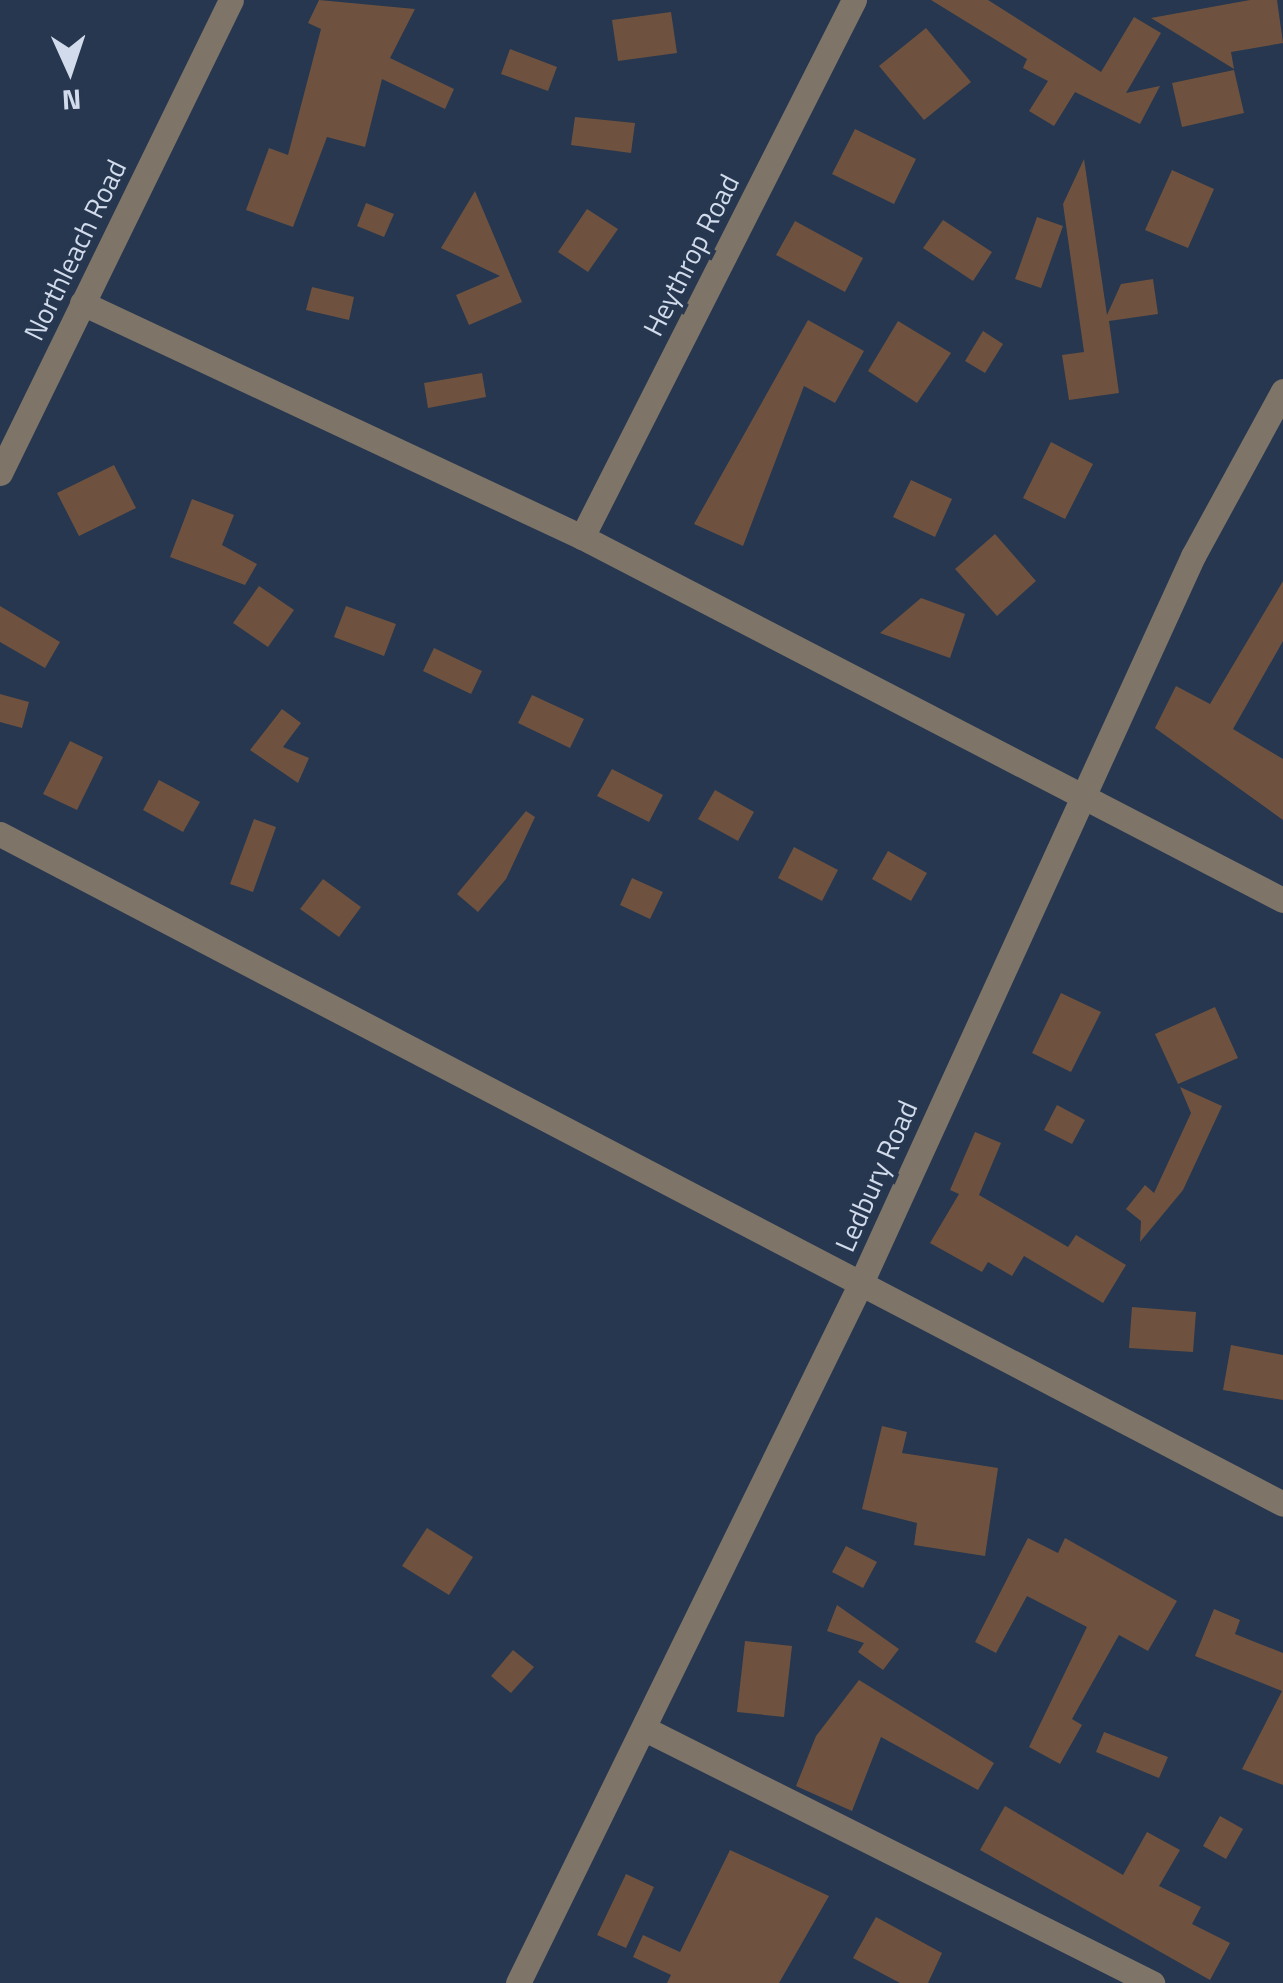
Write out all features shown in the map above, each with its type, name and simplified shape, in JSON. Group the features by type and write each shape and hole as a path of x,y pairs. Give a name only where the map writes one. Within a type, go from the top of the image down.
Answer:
{"street":[{"name":"Northleach Road","path":"0,474 231,0"},
{"name":"Heythrop Road","path":"582,537 854,0"},
{"path":"82,304 582,537 1283,900"},
{"name":"Ledbury Road","path":"518,1983 649,1730 860,1285 1080,795 1283,391"},
{"path":"0,834 1283,1504"},
{"path":"649,1730 1152,1983"}],"building":[{"path":"319,0 415,9 390,58 454,89 445,109 382,79 365,147 327,137 293,227 246,210 269,148 288,155 321,29 308,23"},
{"path":"931,0 988,0 1101,72 1134,17 1161,33 1126,93 1160,86 1140,124 1075,92 1054,126 1029,111 1048,81 1023,68 1027,59"},
{"path":"1250,0 1277,0 1283,43 1231,52 1234,69 1151,18"},
{"path":"671,12 677,53 618,61 612,20"},
{"path":"926,28 971,82 924,120 879,66"},
{"path":"510,49 557,67 548,91 501,74"},
{"path":"1234,70 1244,113 1182,127 1172,83"},
{"path":"575,117 635,123 631,153 571,145"},
{"path":"855,129 916,159 894,204 832,174"},
{"path":"1084,159 1107,315 1121,284 1153,279 1158,314 1109,321 1119,393 1069,400 1062,355 1084,352 1063,204"},
{"path":"1172,170 1214,189 1188,248 1145,230"},
{"path":"475,191 522,302 469,325 456,295 500,276 441,248"},
{"path":"366,203 394,214 384,237 357,226"},
{"path":"587,209 618,229 588,272 558,252"},
{"path":"1037,217 1063,226 1041,288 1015,279"},
{"path":"943,220 992,252 973,281 923,248"},
{"path":"795,221 863,258 845,292 776,255"},
{"path":"312,287 354,297 349,320 306,310"},
{"path":"808,320 864,351 835,403 804,386 743,546 694,524"},
{"path":"898,321 951,353 917,403 868,371"},
{"path":"983,331 1003,344 985,373 965,361"},
{"path":"482,373 486,397 428,408 424,383"},
{"path":"1051,442 1093,464 1065,519 1023,498"},
{"path":"114,465 136,508 79,536 57,493"},
{"path":"911,480 952,499 935,537 893,517"},
{"path":"192,499 234,515 222,545 257,564 245,585 170,557"},
{"path":"995,534 1036,581 997,616 955,569"},
{"path":"1283,581 1283,641 1233,729 1283,759 1283,820 1155,728 1176,686 1210,704"},
{"path":"259,586 294,610 268,647 233,623"},
{"path":"921,598 965,614 950,658 880,633"},
{"path":"0,606 60,642 45,668 0,642"},
{"path":"346,606 396,624 384,656 334,637"},
{"path":"434,648 482,671 471,694 423,671"},
{"path":"0,694 29,702 22,728 0,722"},
{"path":"532,695 584,719 570,748 518,723"},
{"path":"282,709 301,723 283,747 309,758 298,783 250,750"},
{"path":"70,741 103,757 77,810 43,794"},
{"path":"612,769 663,795 649,822 597,796"},
{"path":"159,780 200,802 183,832 143,810"},
{"path":"715,790 754,812 738,841 698,819"},
{"path":"526,811 535,817 506,879 478,912 457,894"},
{"path":"254,819 276,827 253,892 230,884"},
{"path":"794,847 838,870 822,901 778,878"},
{"path":"888,851 927,873 911,901 872,879"},
{"path":"632,878 663,892 650,919 620,905"},
{"path":"323,879 361,907 339,937 300,909"},
{"path":"1061,993 1101,1012 1071,1072 1032,1053"},
{"path":"1215,1007 1238,1058 1178,1084 1155,1034"},
{"path":"1180,1087 1222,1106 1183,1190 1140,1242 1141,1221 1126,1209 1145,1185 1154,1193 1191,1113"},
{"path":"1057,1105 1085,1120 1072,1144 1044,1130"},
{"path":"975,1132 1001,1143 979,1195 1068,1247 1076,1235 1126,1265 1103,1303 1024,1256 1012,1276 988,1262 982,1272 930,1243 959,1194 950,1190"},
{"path":"1132,1307 1196,1312 1193,1352 1129,1348"},
{"path":"1231,1345 1283,1355 1283,1400 1223,1390"},
{"path":"882,1426 907,1432 902,1453 998,1468 985,1556 914,1545 917,1523 862,1509"},
{"path":"427,1528 473,1557 449,1595 402,1566"},
{"path":"1028,1538 1058,1553 1065,1538 1177,1601 1148,1651 1119,1635 1072,1719 1082,1725 1060,1764 1029,1747 1087,1627 1027,1596 996,1653 975,1642"},
{"path":"846,1546 877,1562 863,1588 832,1572"},
{"path":"837,1605 899,1649 883,1670 858,1652 864,1643 827,1631"},
{"path":"1214,1609 1240,1620 1235,1634 1283,1653 1283,1785 1242,1769 1282,1691 1195,1656"},
{"path":"745,1641 792,1646 784,1717 737,1712"},
{"path":"513,1650 534,1667 511,1693 491,1676"},
{"path":"859,1680 994,1763 978,1790 881,1737 852,1811 796,1786 816,1736"},
{"path":"1104,1732 1168,1757 1159,1778 1096,1752"},
{"path":"1005,1806 1123,1875 1147,1832 1180,1850 1159,1886 1201,1907 1192,1924 1230,1943 1210,1980 980,1850"},
{"path":"1220,1816 1243,1829 1226,1859 1203,1846"},
{"path":"730,1850 829,1896 779,1983 667,1983 671,1975 633,1957 643,1935 680,1952"},
{"path":"626,1874 654,1887 626,1948 597,1935"},
{"path":"876,1917 942,1953 928,1983 900,1983 853,1958"}]}
